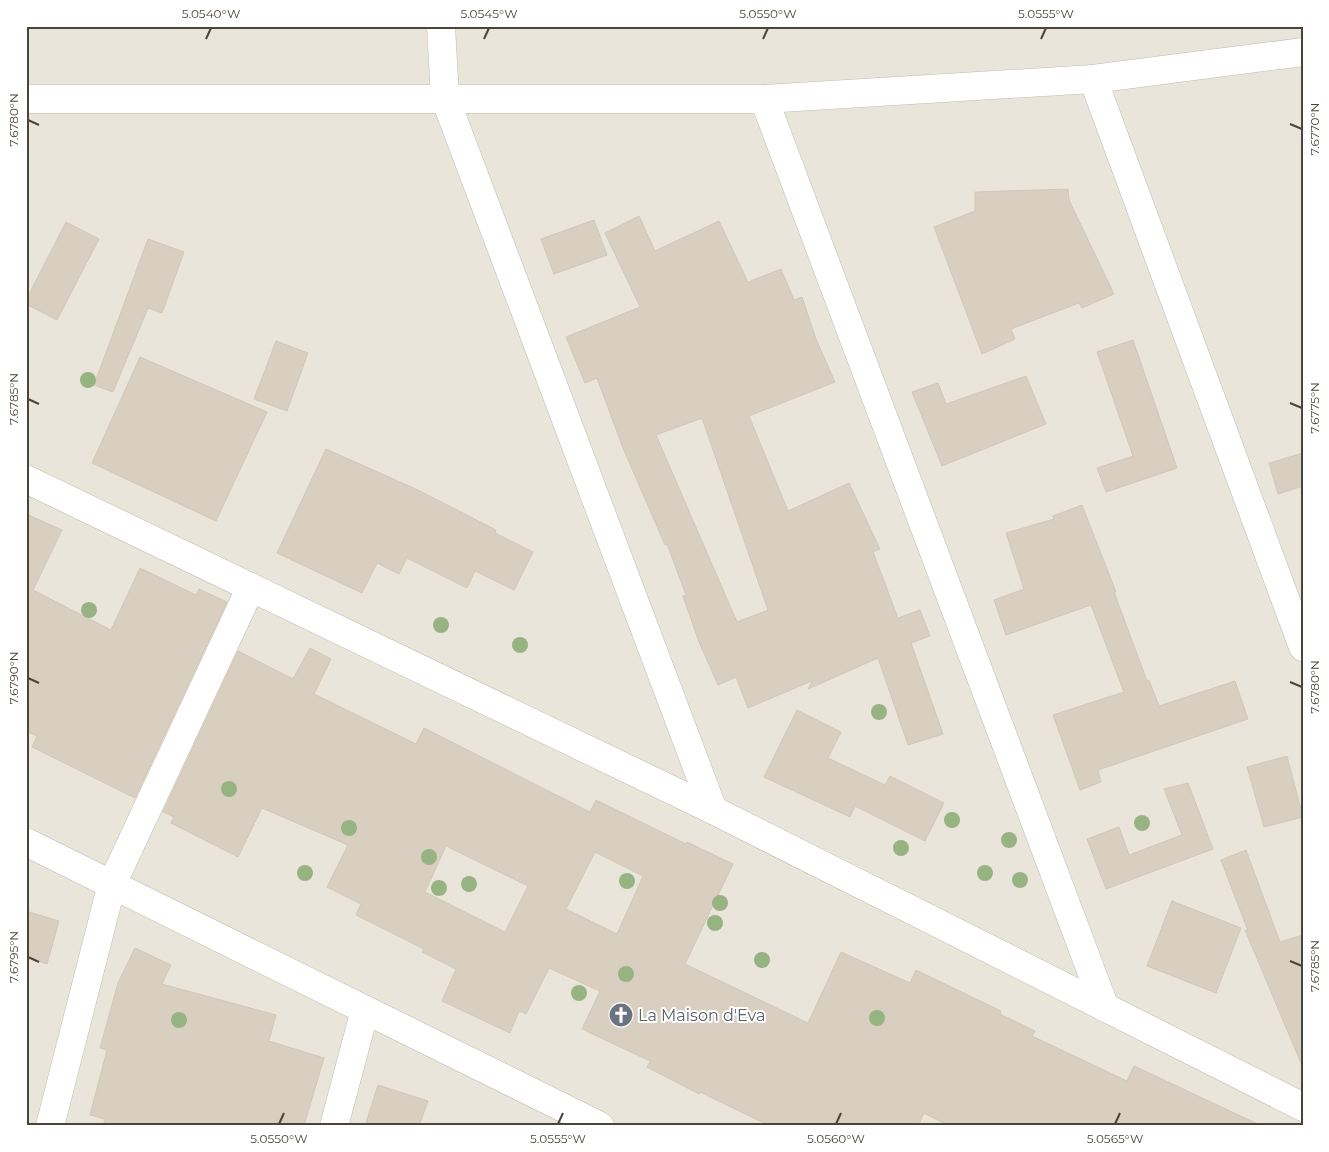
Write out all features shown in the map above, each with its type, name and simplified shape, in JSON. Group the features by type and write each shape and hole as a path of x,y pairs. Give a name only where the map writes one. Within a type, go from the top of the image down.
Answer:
{"street":[{"path":"441,26 445,98 712,810"},
{"path":"26,98 764,99 1093,79 1303,52"},
{"path":"1093,79 1303,647"},
{"path":"764,99 1105,1008"},
{"path":"26,479 712,810 1303,1107"},
{"path":"50,1126 112,884 251,587"},
{"path":"26,842 600,1126"},
{"path":"334,1126 366,1010"}],"shaded area":[{"path":"26,26 1303,26 1303,1126 26,1126"}],"building":[{"path":"1068,189 1069,200 1114,294 1082,308 1079,303 1011,329 1015,339 982,354 934,227 975,211 975,192"},
{"path":"639,216 655,251 719,221 748,282 781,269 794,300 802,297 816,339 835,382 749,416 788,511 849,483 880,549 873,552 898,618 920,610 930,636 911,643 943,734 908,745 878,658 808,689 812,681 748,708 736,677 718,685 699,642 683,596 686,595 667,544 665,545 623,448 597,378 585,383 566,337 640,307 605,233","holes":["702,418 768,610 737,622 656,435"]},
{"path":"594,220 607,255 554,274 541,239"},
{"path":"66,222 99,239 57,320 26,304 26,300"},
{"path":"148,239 184,252 162,313 148,308 113,392 94,385"},
{"path":"1133,340 1177,468 1106,492 1097,468 1133,456 1097,352"},
{"path":"276,341 308,353 287,411 254,399"},
{"path":"140,357 267,412 216,521 92,463"},
{"path":"1026,376 1046,424 942,466 912,392 938,383 946,404"},
{"path":"326,449 418,490 496,530 495,533 533,552 514,590 475,571 467,588 407,558 399,574 377,563 362,593 277,553"},
{"path":"1303,453 1303,486 1278,494 1269,463"},
{"path":"1082,505 1116,592 1114,592 1147,681 1149,680 1159,706 1235,681 1248,719 1098,770 1101,782 1080,790 1053,715 1124,692 1091,605 1006,635 994,600 1024,589 1006,533 1054,519 1053,516"},
{"path":"26,514 62,530 33,590 111,630 140,568 196,595 199,589 227,602 135,798 32,747 37,736 26,731"},
{"path":"310,648 331,659 314,694 416,744 424,728 590,812 596,800 686,844 687,842 733,864 685,964 808,1023 841,952 910,983 916,970 1001,1011 1000,1014 1035,1031 1032,1036 1127,1081 1134,1066 1262,1126 949,1126 924,1113 918,1126 770,1126 700,1092 699,1094 647,1067 650,1061 582,1029 600,991 549,968 526,1014 519,1011 510,1033 442,1001 456,969 422,952 424,949 356,915 361,904 327,887 348,845 262,808 238,857 171,823 174,817 163,812 238,651 293,679","holes":["446,846 528,886 505,932 425,892","595,852 643,876 617,934 566,909"]},
{"path":"797,710 841,732 828,758 885,785 890,776 944,803 925,841 855,806 850,817 764,777"},
{"path":"1287,756 1303,817 1264,827 1247,767"},
{"path":"1188,783 1213,849 1106,889 1087,839 1119,827 1129,855 1182,835 1164,789"},
{"path":"1246,850 1280,942 1303,935 1303,1068 1245,930 1248,931 1221,860"},
{"path":"1172,901 1241,928 1216,993 1147,966"},
{"path":"26,911 59,921 47,964 26,957"},
{"path":"135,948 171,965 162,984 276,1015 269,1041 324,1058 304,1126 103,1126 105,1119 90,1115 107,1050 100,1048 118,983"},
{"path":"378,1085 428,1101 419,1126 365,1126"}],"place":[{"name":"La Maison d'Eva","path":"621,1015"}]}
